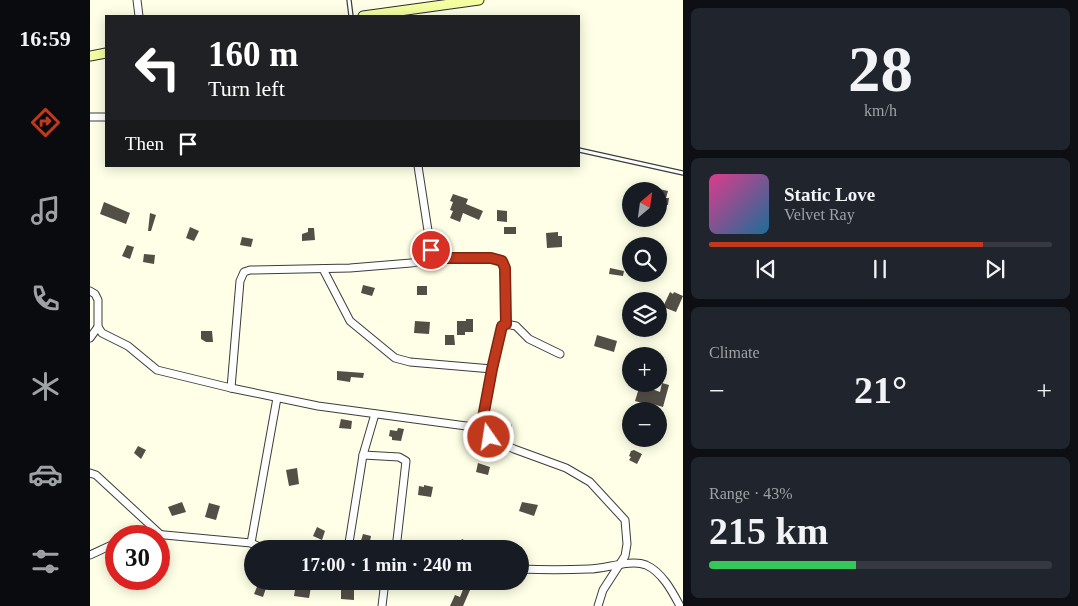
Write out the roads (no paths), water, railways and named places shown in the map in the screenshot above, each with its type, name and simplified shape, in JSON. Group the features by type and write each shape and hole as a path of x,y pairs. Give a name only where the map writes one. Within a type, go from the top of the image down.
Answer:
{"main road":[{"path":"370,15 479,0"},
{"path":"90,56 105,53"}],"street":[{"path":"137,0 139,15"},
{"path":"90,117 105,117"},
{"path":"418,167 431,250 427,258"},
{"path":"231,388 240,281 244,272 250,270 323,269 411,263 420,262 427,258 491,258 502,261 505,268 506,324"},
{"path":"323,269 350,322 394,358 410,362 492,369"},
{"path":"90,291 95,294 98,300 98,327 102,333 128,346 157,370 277,398 375,414 481,428 489,437 514,449 566,468 590,482 625,520 627,544 626,556 603,590 598,606"},
{"path":"506,324 516,326 529,339 560,354"},
{"path":"481,428 502,326 506,324"},
{"path":"90,338 98,327"},
{"path":"252,540 277,398"},
{"path":"349,540 363,455 375,414"},
{"path":"363,455 399,456 406,461 397,540"},
{"path":"90,473 96,475 150,525"},
{"path":"170,536 244,542"},
{"path":"90,555 105,548"},
{"path":"529,569 590,569 643,564 652,568 667,585 680,606"},
{"path":"382,606 383,590"}],"lane":[{"path":"349,0 351,15"},
{"path":"580,150 683,173"}]}
